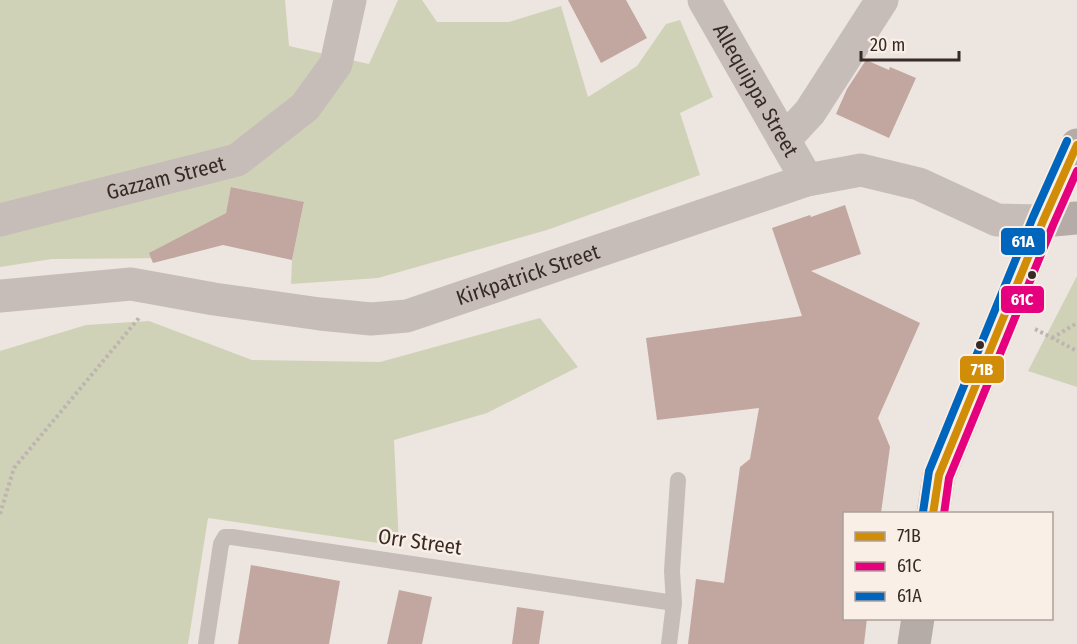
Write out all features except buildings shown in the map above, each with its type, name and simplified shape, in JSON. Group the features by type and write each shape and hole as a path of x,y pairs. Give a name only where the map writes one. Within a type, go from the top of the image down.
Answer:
{"main road":[{"path":"933,512 939,475 1043,221 1077,146"},
{"path":"1043,221 1077,218"},
{"path":"914,644 918,620"}],"street":[{"name":"Gazzam Street","path":"0,220 237,160 304,107 336,64 350,0"},
{"name":"Allequippa Street","path":"704,0 807,180"},
{"path":"784,140 810,112 882,0"},
{"name":"Kirkpatrick Street","path":"0,296 131,284 214,299 320,314 371,319 407,316 807,180 861,170 919,184 998,220 1043,221"}],"lane":[{"path":"669,644 674,603 672,571 678,480"},
{"name":"Orr Street","path":"206,644 221,544 225,537 674,603"}],"path":[{"path":"0,514 14,468 163,290"},
{"path":"1005,314 1077,351"},
{"path":"1052,338 1077,323"}],"green space":[{"path":"0,0 285,0 289,46 369,64 398,0 422,0 437,22 509,22 561,6 588,97 637,66 666,24 680,20 713,97 680,113 700,175 547,230 378,278 291,284 292,260 304,203 232,187 226,213 179,238 175,258 52,259 0,267"},
{"path":"1077,276 1077,387 1028,371"},
{"path":"540,318 578,367 487,413 394,440 399,546 208,518 188,644 0,644 0,351 86,325 149,321 252,360 380,362"}],"transit line":[{"name":"61A","path":"923,512 929,471 1033,217 1067,141"},
{"name":"71B","path":"933,512 939,475 1043,221 1077,145"},
{"name":"61C","path":"944,512 949,478 1077,171"}]}
